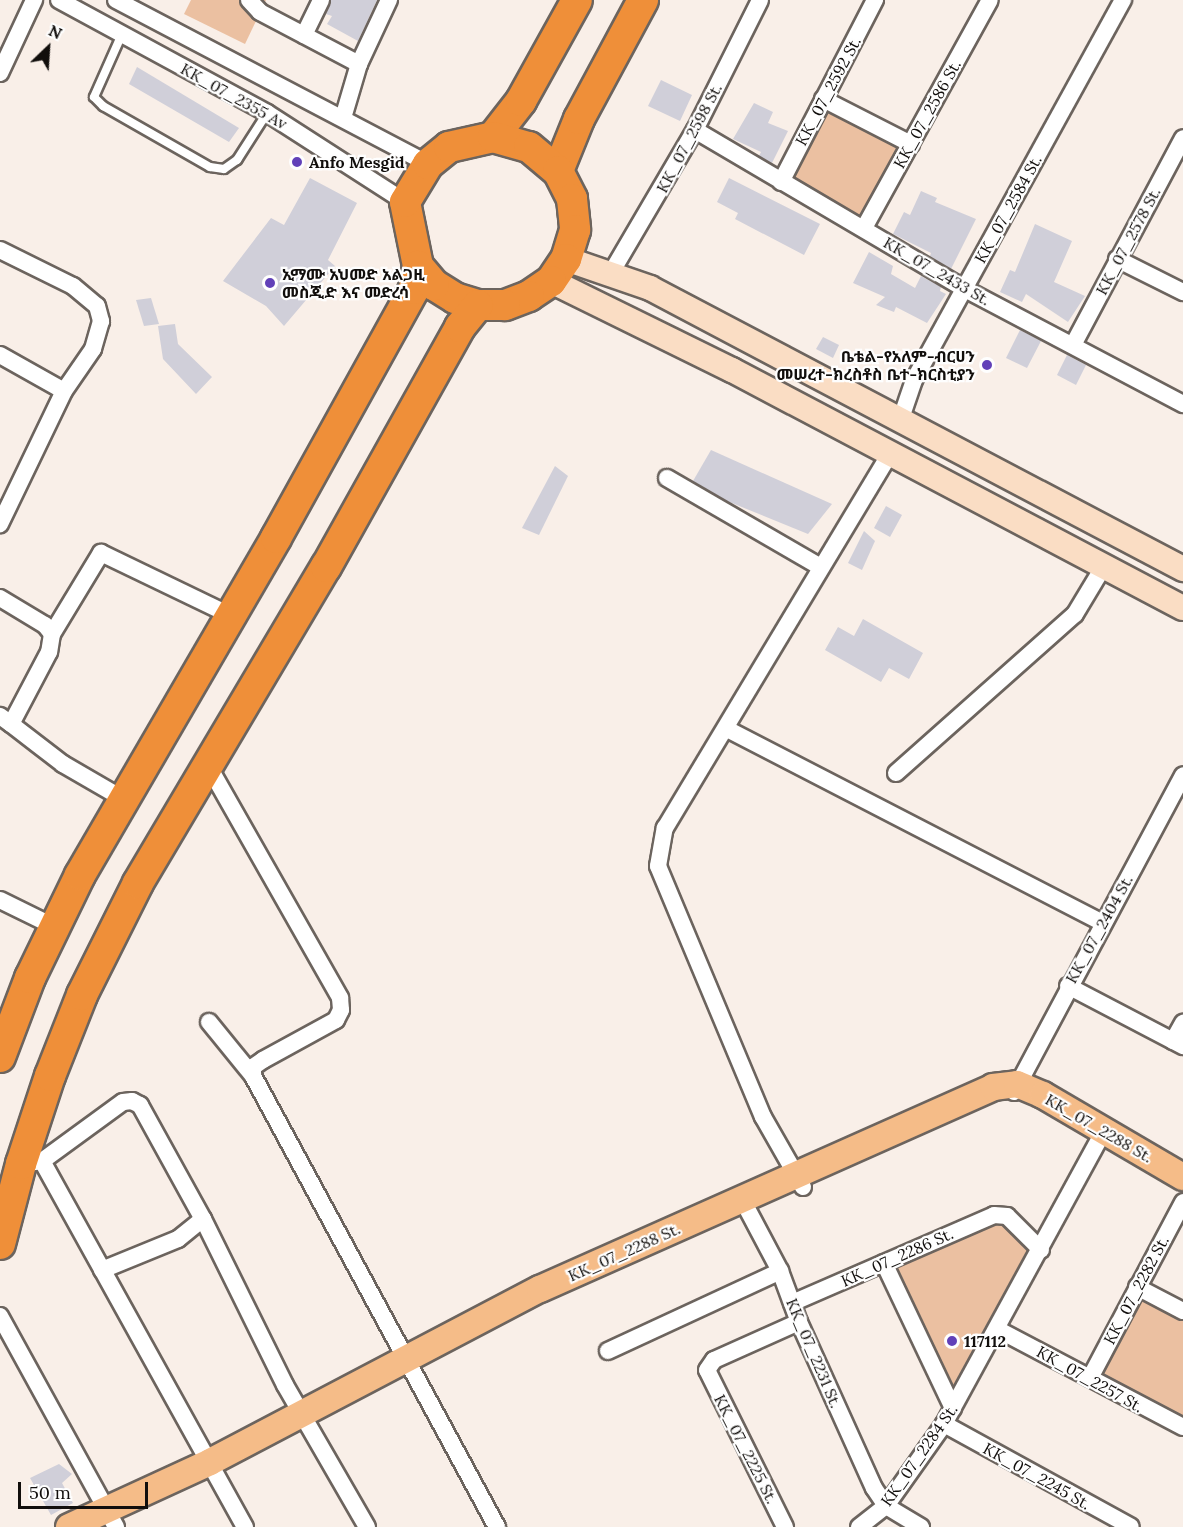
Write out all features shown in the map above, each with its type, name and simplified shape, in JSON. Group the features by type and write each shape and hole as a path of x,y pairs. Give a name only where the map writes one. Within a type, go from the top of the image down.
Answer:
{"highway":[{"path":"493,137 521,101 577,0"},
{"path":"558,171 579,119 643,0"},
{"path":"493,137 529,147 558,171 573,209 574,230 558,270 530,296 513,302 478,305 454,298 434,285 418,266 405,201 428,164 449,147 493,137"},
{"path":"0,1057 30,978 101,837 232,616 406,303 418,266"},
{"path":"2,1229 31,1163 82,995 138,883 326,567 460,327 478,305"}],"main road":[{"name":"KK_07_2288 St.","path":"69,1527 112,1523 409,1364 800,1181 1015,1090"},
{"path":"1015,1090 1036,1104 1101,1136 1183,1189"},
{"name":"KK_07_2288 St.","path":"1101,1136 1183,1177"}],"street":[{"path":"0,73 34,0"},
{"name":"KK_07_2355 Av","path":"59,0 267,113 405,201"},
{"name":"KK_07_2355 Av","path":"117,0 428,164"},
{"path":"249,0 260,12 358,64"},
{"path":"304,35 321,0"},
{"path":"342,118 358,64 389,0"},
{"name":"KK_07_2598 St.","path":"611,273 695,130 760,0"},
{"name":"KK_07_2592 St.","path":"780,182 875,0"},
{"name":"KK_07_2586 St.","path":"864,228 990,0"},
{"name":"KK_07_2584 St.","path":"900,421 914,380 1123,0"},
{"path":"823,99 911,144"},
{"name":"KK_07_2433 St.","path":"695,130 963,288 1183,404"},
{"name":"KK_07_2578 St.","path":"1073,345 1183,138"},
{"path":"0,250 73,286 98,306 101,321 93,349 64,391 4,505 0,524"},
{"path":"1118,259 1183,292"},
{"path":"558,270 611,273 650,288 1183,569"},
{"path":"558,270 732,370 1183,608"},
{"path":"0,355 64,391"},
{"path":"800,1181 763,1117 686,938 658,866 665,828 727,729 819,566 890,453"},
{"path":"667,478 819,566"},
{"path":"125,800 63,764 6,720 49,652 52,634 101,553 232,616"},
{"path":"896,773 1075,614 1104,566"},
{"path":"0,598 45,625 52,634"},
{"path":"727,729 1103,922"},
{"path":"208,767 340,998 341,1010 336,1020 263,1060 253,1067 253,1076"},
{"name":"KK_07_2404 St.","path":"1015,1090 1068,986 1183,775"},
{"path":"0,900 55,927"},
{"path":"1068,986 1178,1044 1183,1023"},
{"path":"209,1022 253,1076 497,1527"},
{"path":"245,1527 102,1270 31,1163 123,1102 132,1101 140,1105 202,1219 305,1419 367,1527"},
{"name":"KK_07_2284 St.","path":"859,1527 886,1506 944,1424 1041,1250 1101,1136"},
{"name":"KK_07_2282 St.","path":"1090,1378 1183,1202"},
{"name":"KK_07_2231 St.","path":"746,1206 780,1271 798,1322 886,1506"},
{"name":"KK_07_2286 St.","path":"792,1304 1003,1214 1041,1250"},
{"path":"102,1270 177,1239 202,1219"},
{"path":"884,1263 953,1407"},
{"path":"608,1351 780,1271"},
{"path":"1137,1287 1183,1311"},
{"path":"0,1316 112,1523"},
{"name":"KK_07_2225 St.","path":"785,1527 707,1370 714,1360 798,1322"},
{"name":"KK_07_2257 St.","path":"997,1329 1183,1427"},
{"name":"KK_07_2245 St.","path":"944,1424 1131,1527"},
{"path":"886,1506 921,1527"}],"lane":[{"path":"122,34 94,97 103,106 210,166 224,169 237,160 267,113"}],"shaded area":[{"path":"191,0 266,0 245,44 184,14"},
{"path":"823,99 911,144 864,228 781,182"},
{"path":"1003,1214 1041,1250 953,1408 884,1263"},
{"path":"1137,1287 1183,1311 1183,1427 1090,1378"}],"building":[{"path":"331,0 377,0 358,41 327,24 332,16 326,14"},
{"path":"137,67 239,128 229,142 129,84"},
{"path":"661,80 692,95 680,121 648,106"},
{"path":"754,103 773,112 768,123 788,131 772,163 759,156 761,152 733,139"},
{"path":"310,178 357,203 328,260 335,266 284,326 266,306 223,281 271,218 284,225"},
{"path":"729,178 820,224 804,255 735,219 738,213 717,202"},
{"path":"921,191 937,198 935,202 976,219 951,269 930,256 931,253 893,234 904,212 910,215"},
{"path":"1035,224 1072,241 1054,282 1085,296 1068,322 1026,294 1022,302 1000,292 1010,270 1015,272"},
{"path":"869,252 893,266 891,274 915,288 921,276 941,287 940,291 946,294 927,323 896,307 894,312 876,305 885,297 853,283"},
{"path":"151,298 159,324 144,326 136,300"},
{"path":"175,324 178,344 212,377 196,394 163,359 158,326"},
{"path":"1020,330 1041,341 1027,368 1006,358"},
{"path":"823,337 839,345 833,358 816,349"},
{"path":"1067,355 1086,365 1076,385 1057,375"},
{"path":"711,450 832,504 808,534 727,501 693,481"},
{"path":"555,466 568,476 539,535 522,528"},
{"path":"886,506 902,515 890,537 874,528"},
{"path":"864,531 875,541 862,570 848,563"},
{"path":"863,619 923,653 909,679 889,668 881,682 825,650 838,627 854,636"},
{"path":"59,1464 72,1474 62,1483 73,1503 51,1515 30,1478"}],"place":[{"name":"Anfo Mesgid","path":"297,162"},
{"name":"ኢማሙ አህመድ አልጋዚ መስጂድ እና መድረሳ","path":"270,283"},
{"name":"ቤቴል-የአለም-ብርሀን መሠረተ-ክረስቶስ ቤተ-ክርስቲያን","path":"987,365"},
{"name":"117112","path":"952,1341"}]}
